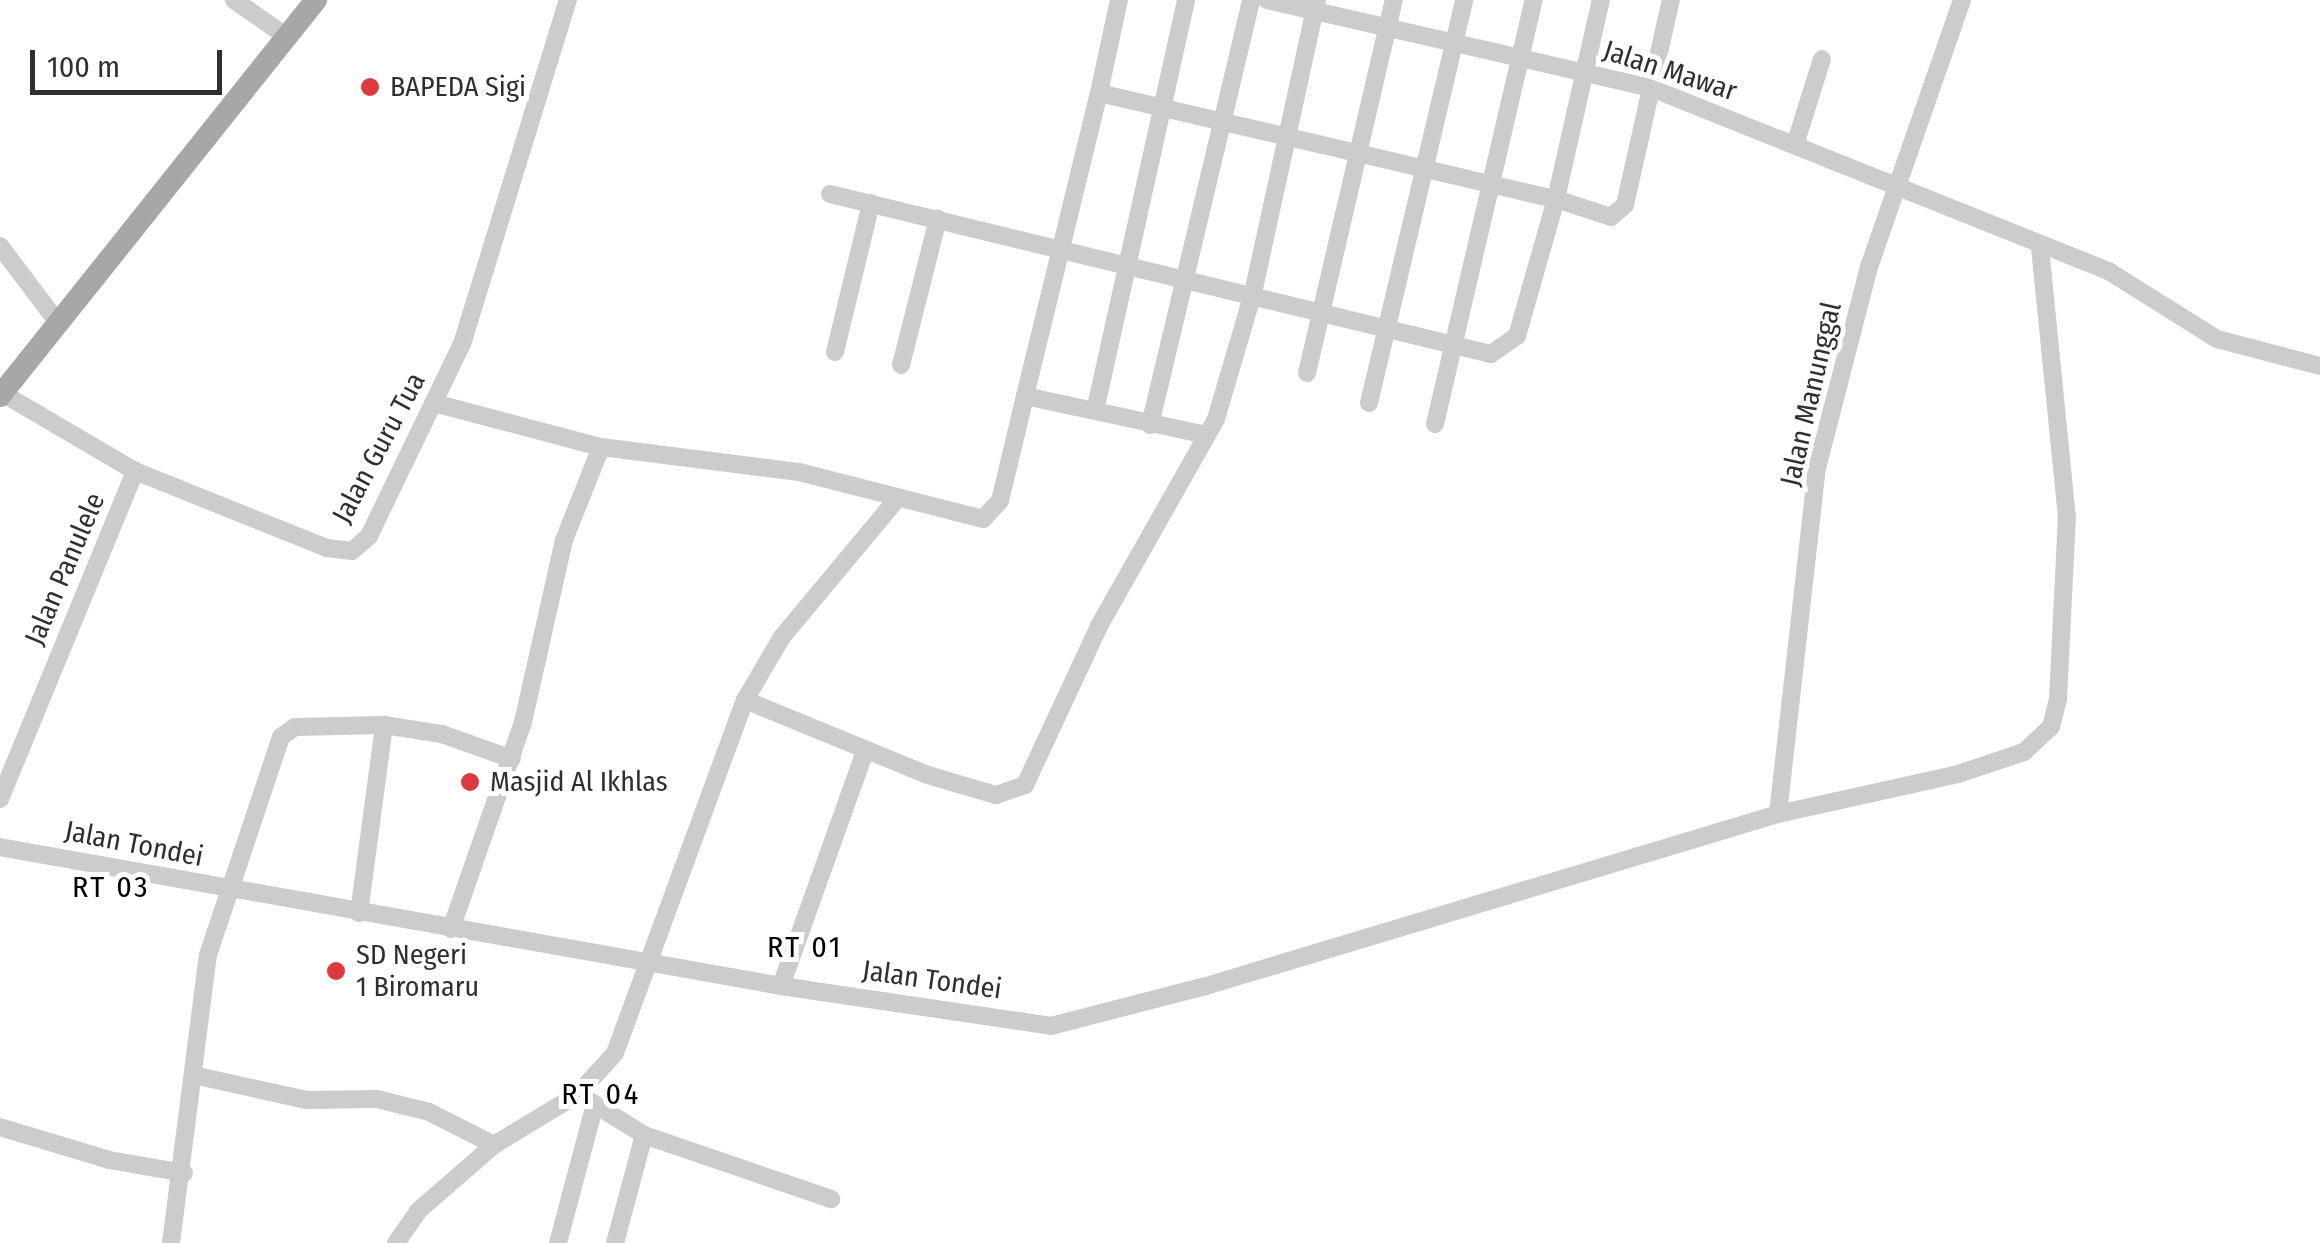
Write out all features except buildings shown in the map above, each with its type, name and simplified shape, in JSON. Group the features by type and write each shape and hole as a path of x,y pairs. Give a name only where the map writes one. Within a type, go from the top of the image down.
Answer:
{"main road":[{"path":"1,394 316,0"}],"street":[{"path":"234,0 288,37"},
{"name":"Jalan Guru Tua","path":"1,394 136,472 327,548 352,551 369,536 434,403 490,265 568,0"},
{"path":"434,403 601,447 784,470 972,517 994,513 1118,0"},
{"path":"1094,411 1186,0"},
{"path":"1150,426 1251,0"},
{"name":"Jalan Mawar","path":"1268,0 1316,5 1388,26 1651,88 2110,272 2217,339 2260,355 2320,366"},
{"path":"1306,373 1394,0"},
{"path":"1369,402 1464,0"},
{"path":"1435,424 1534,0"},
{"path":"830,194 1252,292 1322,314 1491,354 1518,336 1556,199 1601,0"},
{"path":"1098,93 1620,216 1671,0"},
{"name":"Jalan Manunggal","path":"1778,814 1817,468 1869,266 1962,0"},
{"path":"745,700 865,752 996,795 1025,785 1099,626 1202,434 1216,419 1252,292 1316,5"},
{"path":"1794,145 1822,59"},
{"path":"835,352 871,203"},
{"path":"900,365 938,219"},
{"path":"0,246 59,324"},
{"name":"Jalan Tondei","path":"0,847 781,986 1059,1025 1778,814 1958,774 2024,752 2052,728 2064,651 2067,518 2040,246"},
{"path":"1025,396 1150,426 1202,434"},
{"path":"451,929 512,759 551,586 601,447"},
{"name":"Jalan Panulele","path":"2,786 136,472"},
{"path":"396,1243 418,1212 494,1145 578,1094 615,1053 745,700 774,647 896,500"},
{"path":"170,1243 184,1173 208,955 227,889 286,730 384,725 442,734 512,759"},
{"path":"360,913 384,725"},
{"path":"781,986 865,752"},
{"path":"193,1075 307,1100 377,1099 429,1112 494,1145"},
{"path":"578,1094 594,1108 644,1135 831,1200"},
{"path":"558,1243 594,1108"},
{"path":"0,1126 108,1160 184,1173"},
{"path":"615,1243 644,1135"}],"place":[{"name":"BAPEDA Sigi","path":"370,87"},
{"name":"Masjid Al Ikhlas","path":"470,782"},
{"name":"SD Negeri 1 Biromaru","path":"336,971"}],"district":[{"name":"RT 03","path":"111,887"},
{"name":"RT 01","path":"805,947"},
{"name":"RT 04","path":"601,1094"}]}
